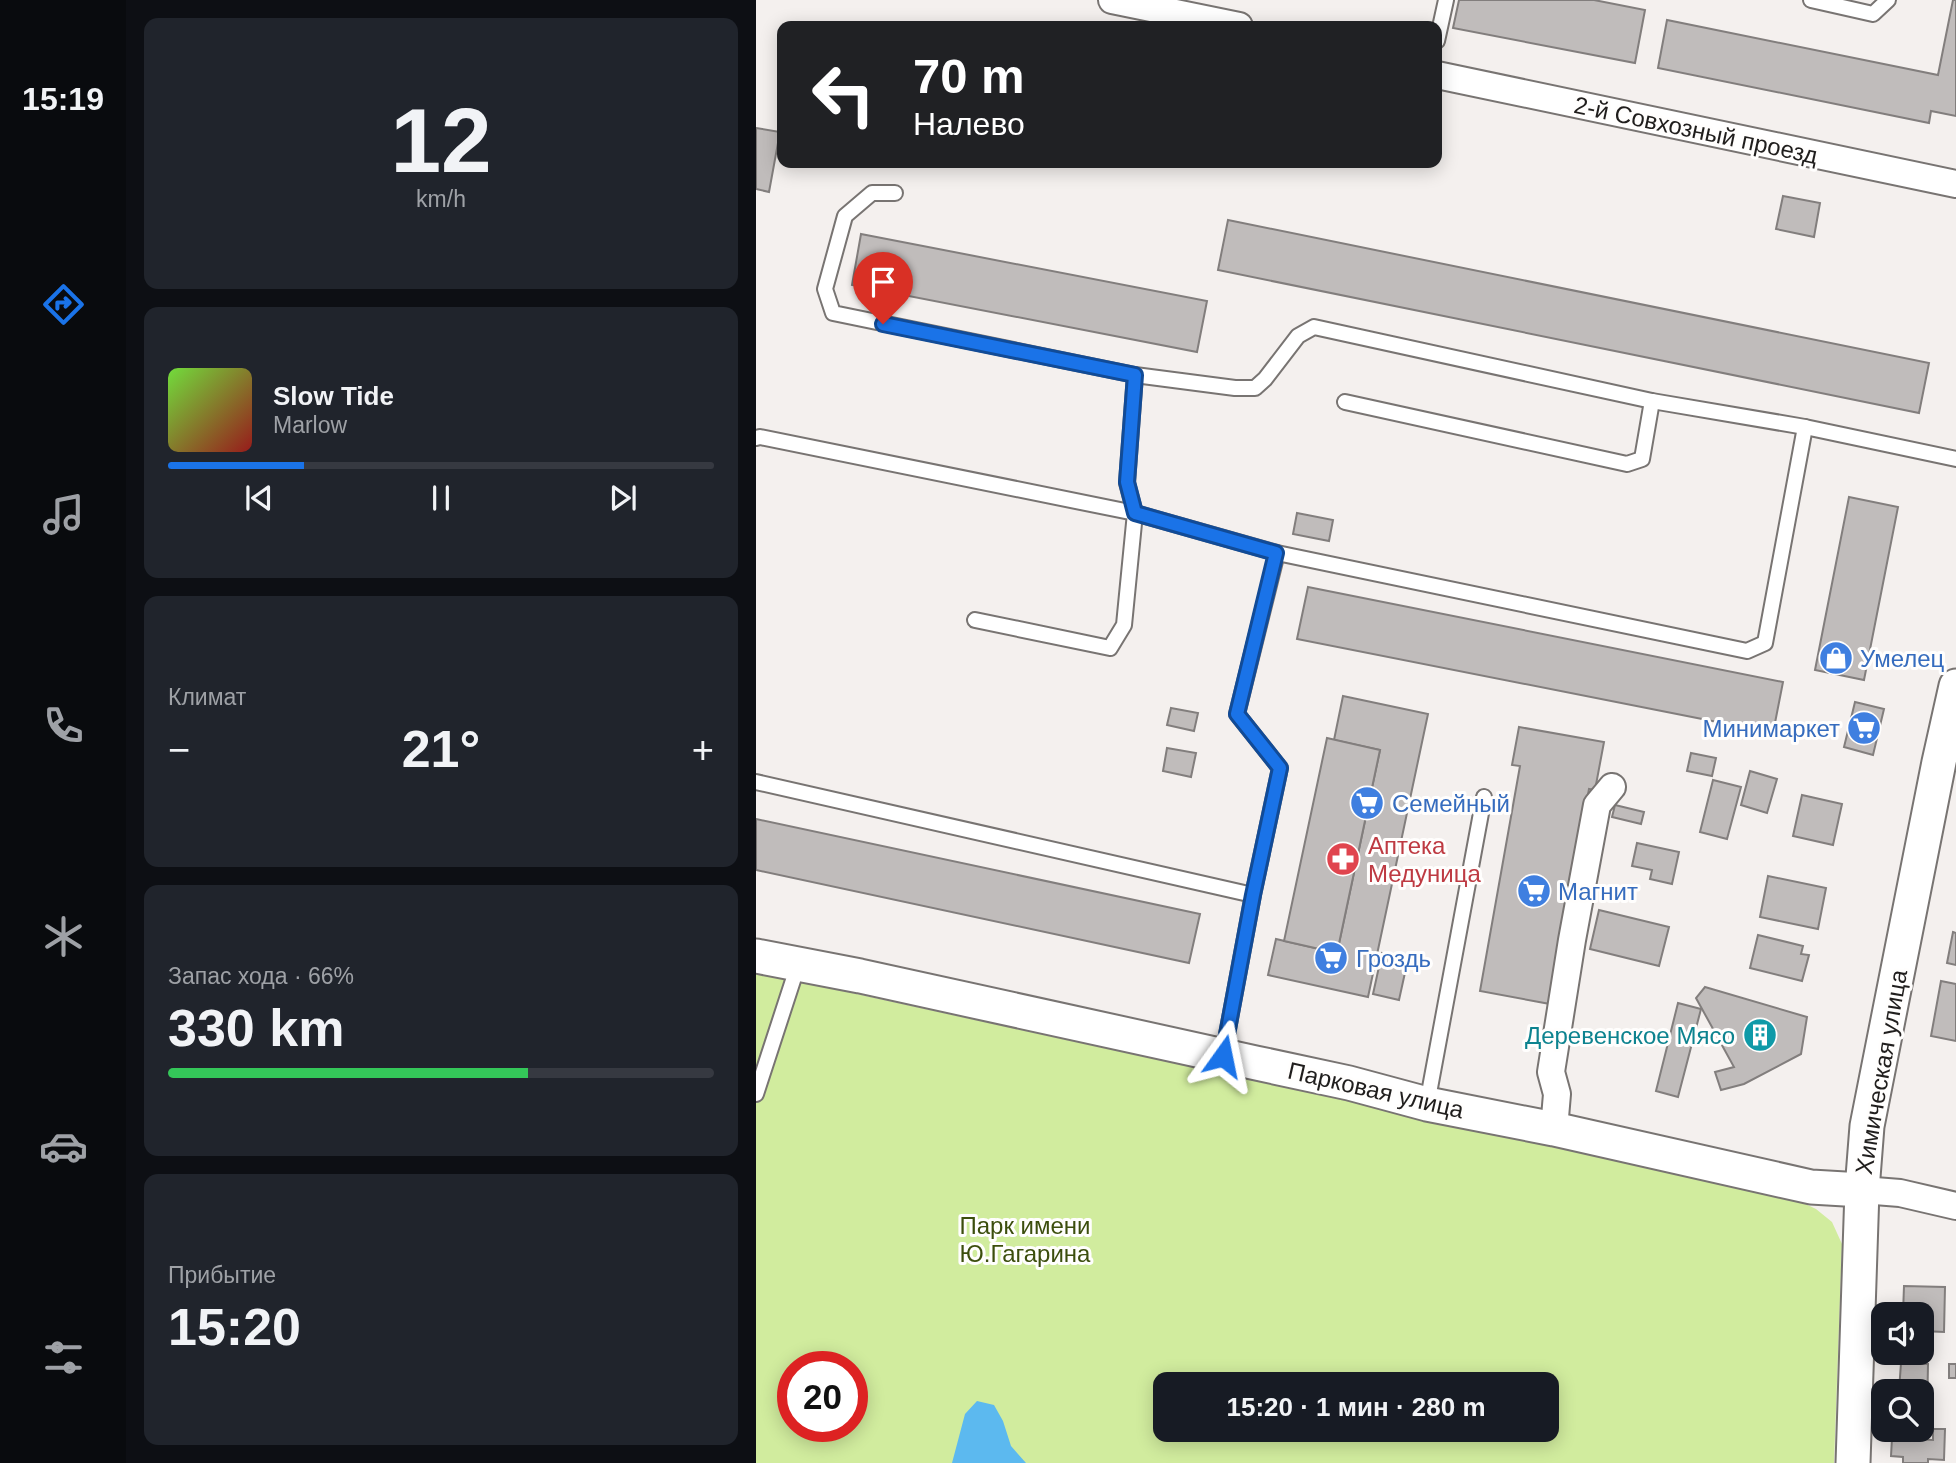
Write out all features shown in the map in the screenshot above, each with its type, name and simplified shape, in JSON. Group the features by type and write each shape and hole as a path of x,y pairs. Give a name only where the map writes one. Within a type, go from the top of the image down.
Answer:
{"street":[{"path":"1112,0 1215,21"},
{"name":"2-й Совхозный проезд","path":"1442,76 1956,184"},
{"name":"Химическая улица","path":"1853,1463 1862,1190 1867,1126 1947,764 1956,686"},
{"path":"1554,1129 1557,1094 1551,1072 1572,940 1597,805 1612,787"},
{"name":"Парковая улица","path":"756,956 860,976 1349,1083 1427,1104 1554,1129 1811,1187 1900,1193 1956,1206"}],"lane":[{"path":"1441,21 1446,0"},
{"path":"1811,0 1873,14 1888,0"},
{"path":"895,193 872,193 845,216 825,289 832,313 1135,375 1235,388 1255,388 1265,379 1297,336 1314,327 1652,401 1805,427 1956,459"},
{"path":"975,620 1110,648 1124,625 1135,513 1127,482 1135,375"},
{"path":"1345,402 1627,464 1642,459 1652,401"},
{"path":"756,438 1135,513 1276,553 1747,652 1765,643 1805,427"},
{"path":"1223,1056 1280,768 1237,714 1276,553"},
{"path":"756,782 1253,895"},
{"path":"1427,1104 1484,797"},
{"path":"756,1094 798,965"}],"green space":[{"name":"Парк имени Ю.Гагарина","path":"756,972 1793,1198 1816,1209 1832,1222 1842,1244 1834,1463 756,1463"}],"water":[{"path":"977,1401 994,1405 1003,1421 1011,1446 1026,1463 952,1463 965,1414"}],"building":[{"path":"1459,0 1594,0 1645,10 1635,63 1453,28"},
{"path":"1953,0 1956,0 1956,116 1931,111 1929,123 1658,68 1667,20 1938,75"},
{"path":"756,128 777,132 777,148 769,192 756,189"},
{"path":"1783,196 1820,203 1814,237 1776,229"},
{"path":"1228,220 1929,363 1919,413 1218,270"},
{"path":"861,234 1207,301 1197,352 852,285"},
{"path":"1849,497 1898,507 1864,680 1815,670"},
{"path":"1297,513 1333,520 1329,541 1293,534"},
{"path":"1308,587 1783,682 1773,733 1297,639"},
{"path":"1343,696 1428,714 1368,997 1268,975 1276,939 1337,953 1380,750 1334,740"},
{"name":"Минимаркет","path":"1855,702 1884,709 1873,755 1844,747"},
{"path":"1171,708 1198,713 1194,731 1167,725"},
{"name":"Магнит","path":"1519,727 1604,742 1595,790 1589,789 1550,1004 1480,991 1520,766 1512,765"},
{"path":"1327,738 1380,750 1337,953 1284,941"},
{"path":"1167,748 1196,753 1191,777 1163,771"},
{"path":"1691,753 1716,758 1712,776 1687,771"},
{"path":"1750,771 1777,779 1767,813 1741,805"},
{"path":"1713,780 1741,787 1727,839 1700,832"},
{"path":"1802,795 1842,804 1833,845 1793,836"},
{"path":"1615,805 1644,812 1641,824 1612,817"},
{"path":"756,819 1200,914 1189,963 756,870"},
{"path":"1637,843 1679,852 1672,884 1650,879 1652,870 1632,866"},
{"path":"1768,876 1826,888 1818,929 1760,917"},
{"path":"1599,910 1669,927 1659,966 1590,949"},
{"path":"1953,932 1956,933 1956,965 1947,963"},
{"path":"1758,935 1803,946 1801,954 1809,955 1802,981 1750,968"},
{"path":"1382,953 1408,959 1399,1000 1373,994"},
{"path":"1941,981 1956,984 1956,1041 1931,1036"},
{"name":"Деревенское Мясо","path":"1705,987 1807,1017 1801,1054 1744,1084 1721,1090 1715,1072 1734,1067 1696,998"},
{"path":"1678,1003 1701,1009 1678,1097 1656,1091"},
{"path":"1904,1286 1945,1287 1944,1332 1934,1332 1934,1302 1903,1302"},
{"path":"1949,1364 1956,1364 1956,1378 1949,1378"},
{"path":"1901,1365 1928,1365 1928,1379 1900,1379"},
{"path":"1934,1429 1945,1429 1944,1460 1928,1459 1928,1463 1903,1463 1903,1457 1891,1456 1892,1442 1934,1442"}],"place":[{"name":"Умелец","path":"1836,658"},
{"name":"Минимаркет","path":"1864,728"},
{"name":"Семейный","path":"1367,803"},
{"name":"Аптека Медуница","path":"1343,859"},
{"name":"Магнит","path":"1534,891"},
{"name":"Гроздь","path":"1331,958"},
{"name":"Деревенское Мясо","path":"1760,1035"}],"route":[{"path":"883,324 1135,375 1127,482 1135,513 1276,553 1237,714 1280,768 1223,1056"}]}
